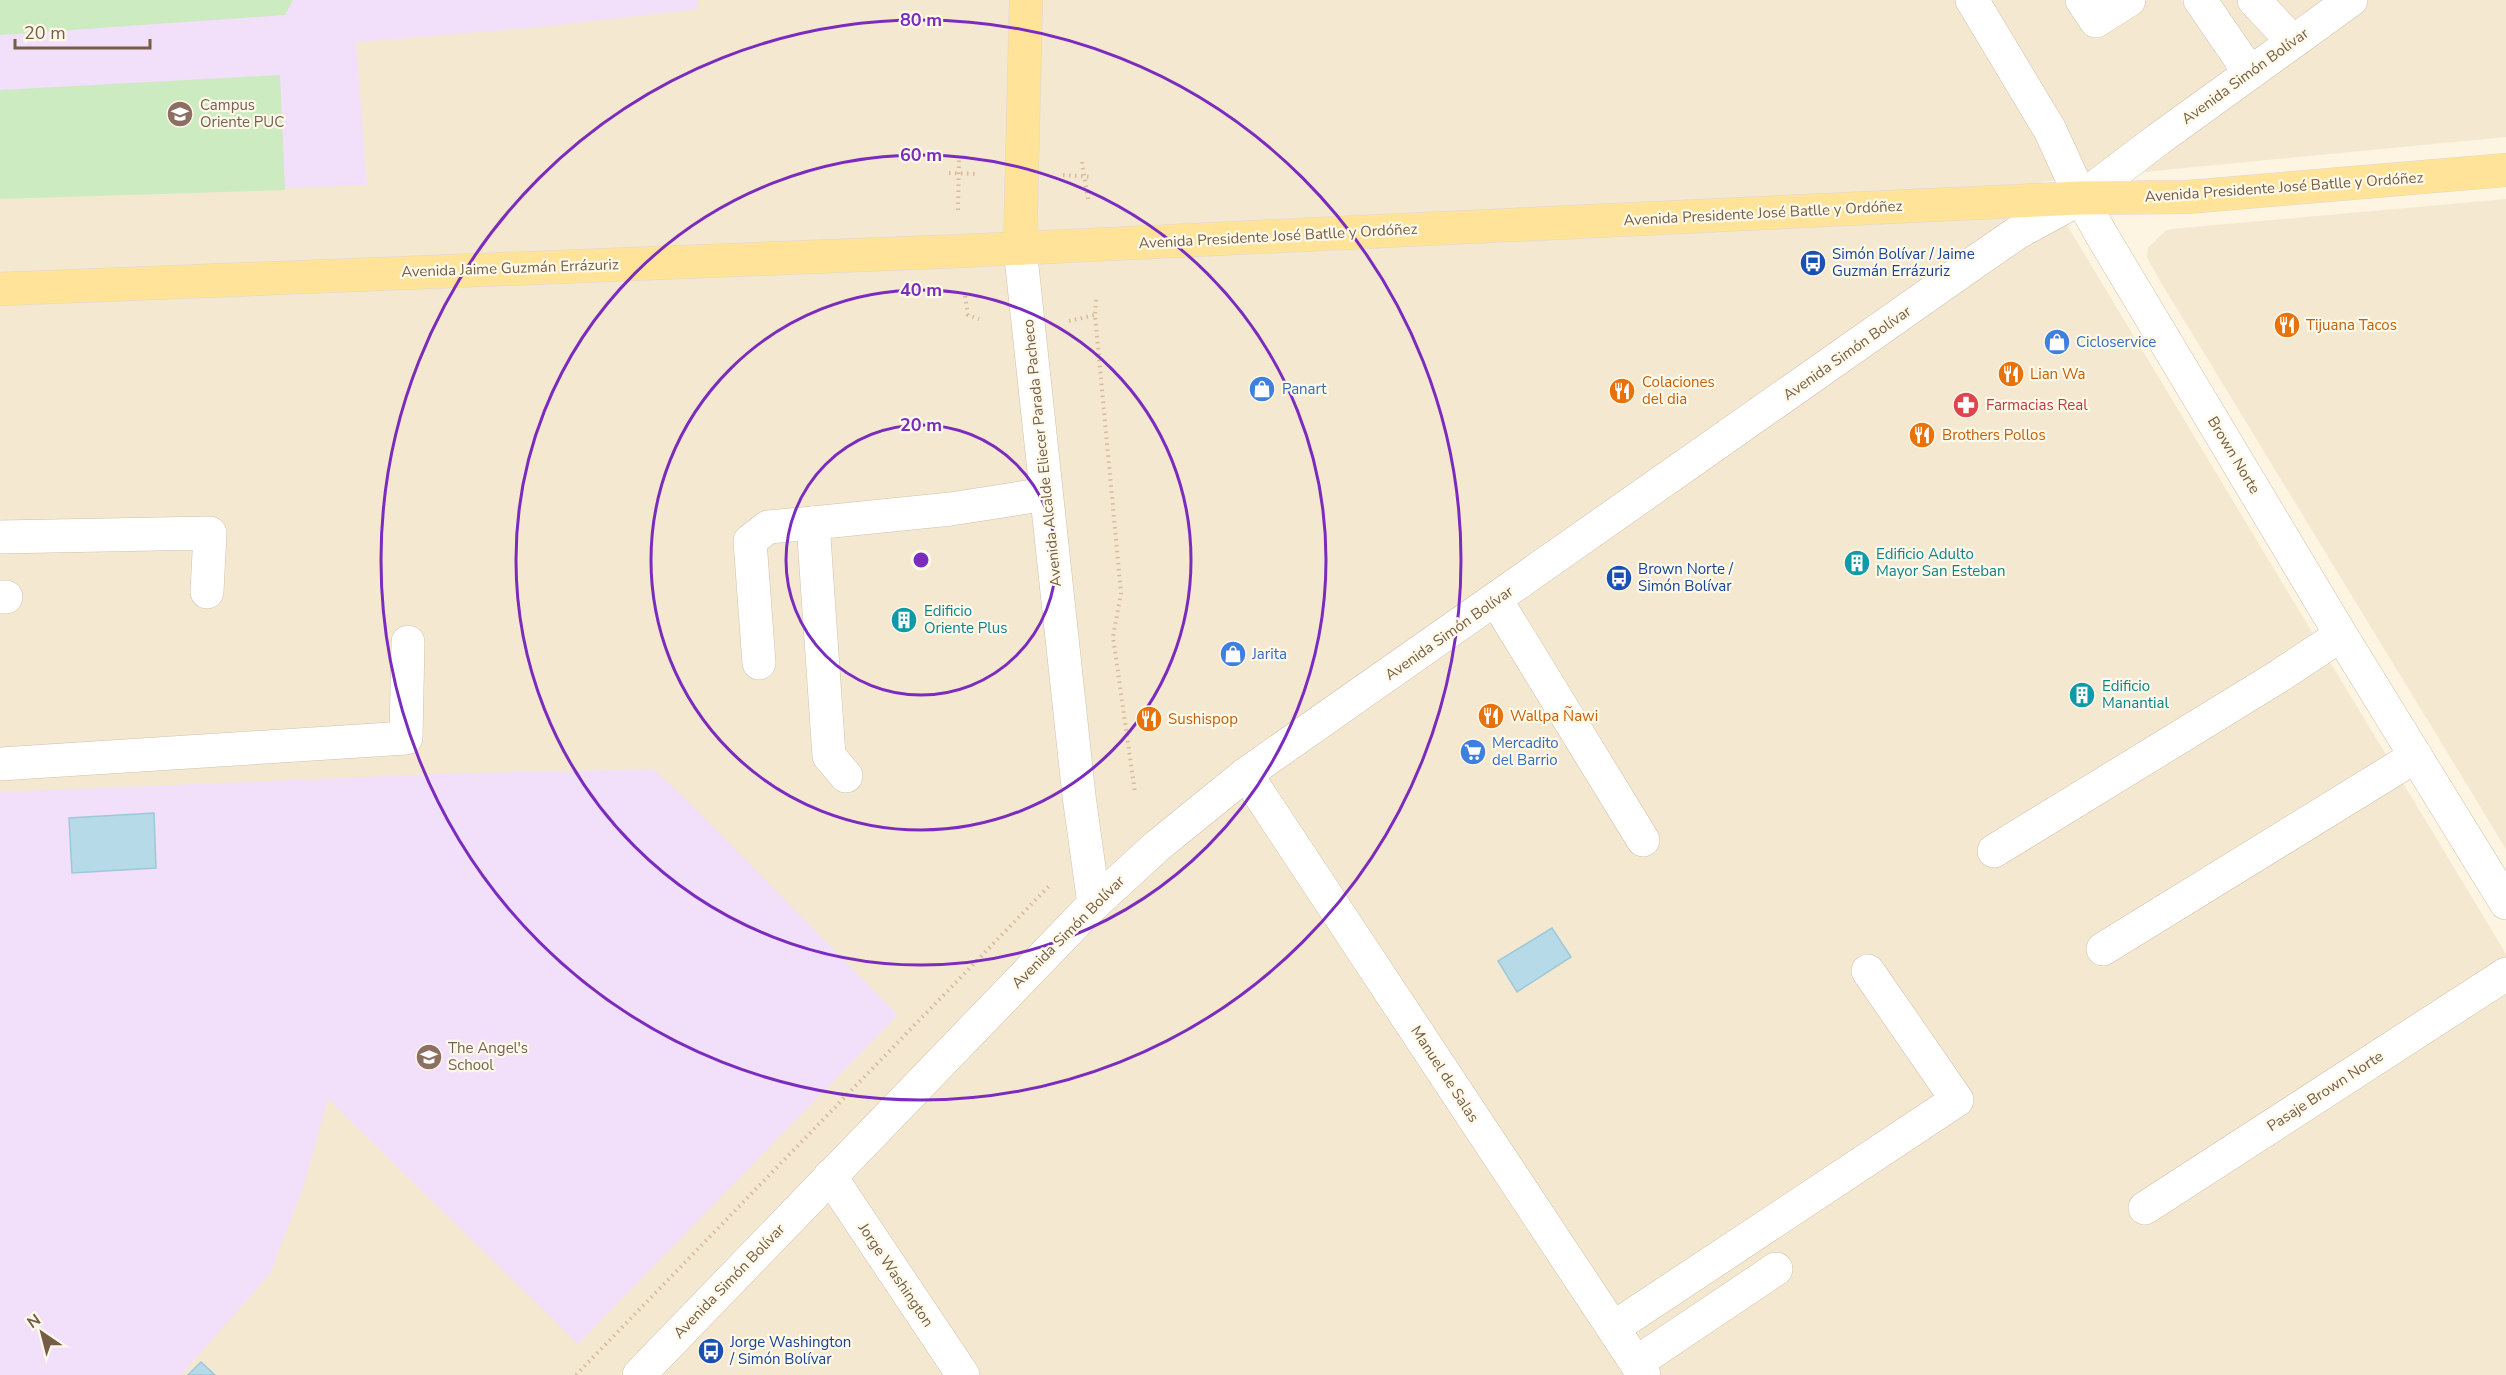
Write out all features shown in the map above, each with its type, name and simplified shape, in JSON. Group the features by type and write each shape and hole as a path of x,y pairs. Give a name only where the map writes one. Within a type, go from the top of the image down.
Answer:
{"main road":[{"name":"Avenida Alcalde Eliecer Parada Pacheco","path":"1020,248 1026,0"},
{"name":"Avenida Presidente José Batlle y Ordóñez","path":"1020,248 2081,198 2188,197 2506,170"},
{"name":"Avenida Jaime Guzmán Errázuriz","path":"0,289 1020,248"}],"street":[{"name":"Brown Norte","path":"1972,0 2050,130 2081,198 2506,903"},
{"path":"2082,0 2096,21 2129,0"},
{"path":"2200,0 2250,73"},
{"path":"2254,0 2292,42"},
{"name":"Avenida Simón Bolívar","path":"639,1375 1094,904 1156,847 1246,774 2017,233 2081,198 2351,0"},
{"name":"Avenida Alcalde Eliecer Parada Pacheco","path":"1020,248 1079,796 1094,904"},
{"path":"759,663 750,541 768,527 951,509 1046,494"},
{"path":"813,523 829,756 846,776"},
{"path":"0,537 210,533 207,592"},
{"path":"1496,600 1643,840"},
{"path":"1994,851 2266,684 2342,634"},
{"path":"0,764 406,738 408,642"},
{"path":"2103,950 2416,756"},
{"name":"Manuel de Salas","path":"1246,774 1640,1369"},
{"path":"1613,1328 1957,1100 1868,971"},
{"name":"Pasaje Brown Norte","path":"2145,1208 2506,974"},
{"name":"Jorge Washington","path":"830,1176 963,1375"},
{"path":"1640,1369 1776,1269"}],"path":[{"path":"958,211 960,157"},
{"path":"1082,162 1088,200"},
{"path":"949,172 978,174"},
{"path":"1057,175 1092,177"},
{"path":"965,296 968,315 979,319"},
{"path":"1096,300 1095,315 1121,593 1113,637 1135,793"},
{"path":"1070,321 1095,315"}],"shaded area":[{"path":"0,0 2506,0 2506,137 2041,182 2506,954 2506,1375 0,1375"},
{"name":"Campus Oriente PUC","path":"0,0 697,0 697,9 540,27 356,42 367,185 0,198"},
{"path":"2506,199 2506,849 2147,257 2148,248 2165,231 2171,229"},
{"name":"The Angel's School","path":"653,769 685,798 898,1015 578,1344 328,1099 304,1185 270,1274 181,1375 0,1375 0,792 435,774"}],"green space":[{"path":"0,0 293,0 285,15 0,35"},
{"path":"280,75 285,190 0,199 0,90"}],"water":[{"path":"154,813 156,868 72,873 69,818"},
{"path":"1552,928 1571,957 1517,992 1498,961"},
{"path":"201,1362 215,1375 188,1375"}],"place":[{"name":"Campus Oriente PUC","path":"180,114"},
{"name":"Simón Bolívar / Jaime Guzmán Errázuriz","path":"1813,263"},
{"name":"Tijuana Tacos","path":"2287,325"},
{"name":"Cicloservice","path":"2057,342"},
{"name":"Lian Wa","path":"2011,374"},
{"name":"Panart","path":"1262,389"},
{"name":"Colaciones del dia","path":"1622,391"},
{"name":"Farmacias Real","path":"1966,405"},
{"name":"Brothers Pollos","path":"1922,435"},
{"name":"Edificio Adulto Mayor San Esteban","path":"1857,563"},
{"name":"Brown Norte / Simón Bolívar","path":"1619,578"},
{"name":"Edificio Oriente Plus","path":"904,620"},
{"name":"Jarita","path":"1233,654"},
{"name":"Edificio Manantial","path":"2082,695"},
{"name":"Wallpa Ñawi","path":"1491,716"},
{"name":"Sushispop","path":"1149,719"},
{"name":"Mercadito del Barrio","path":"1473,752"},
{"name":"The Angel's School","path":"429,1057"},
{"name":"Jorge Washington / Simón Bolívar","path":"711,1351"}]}
